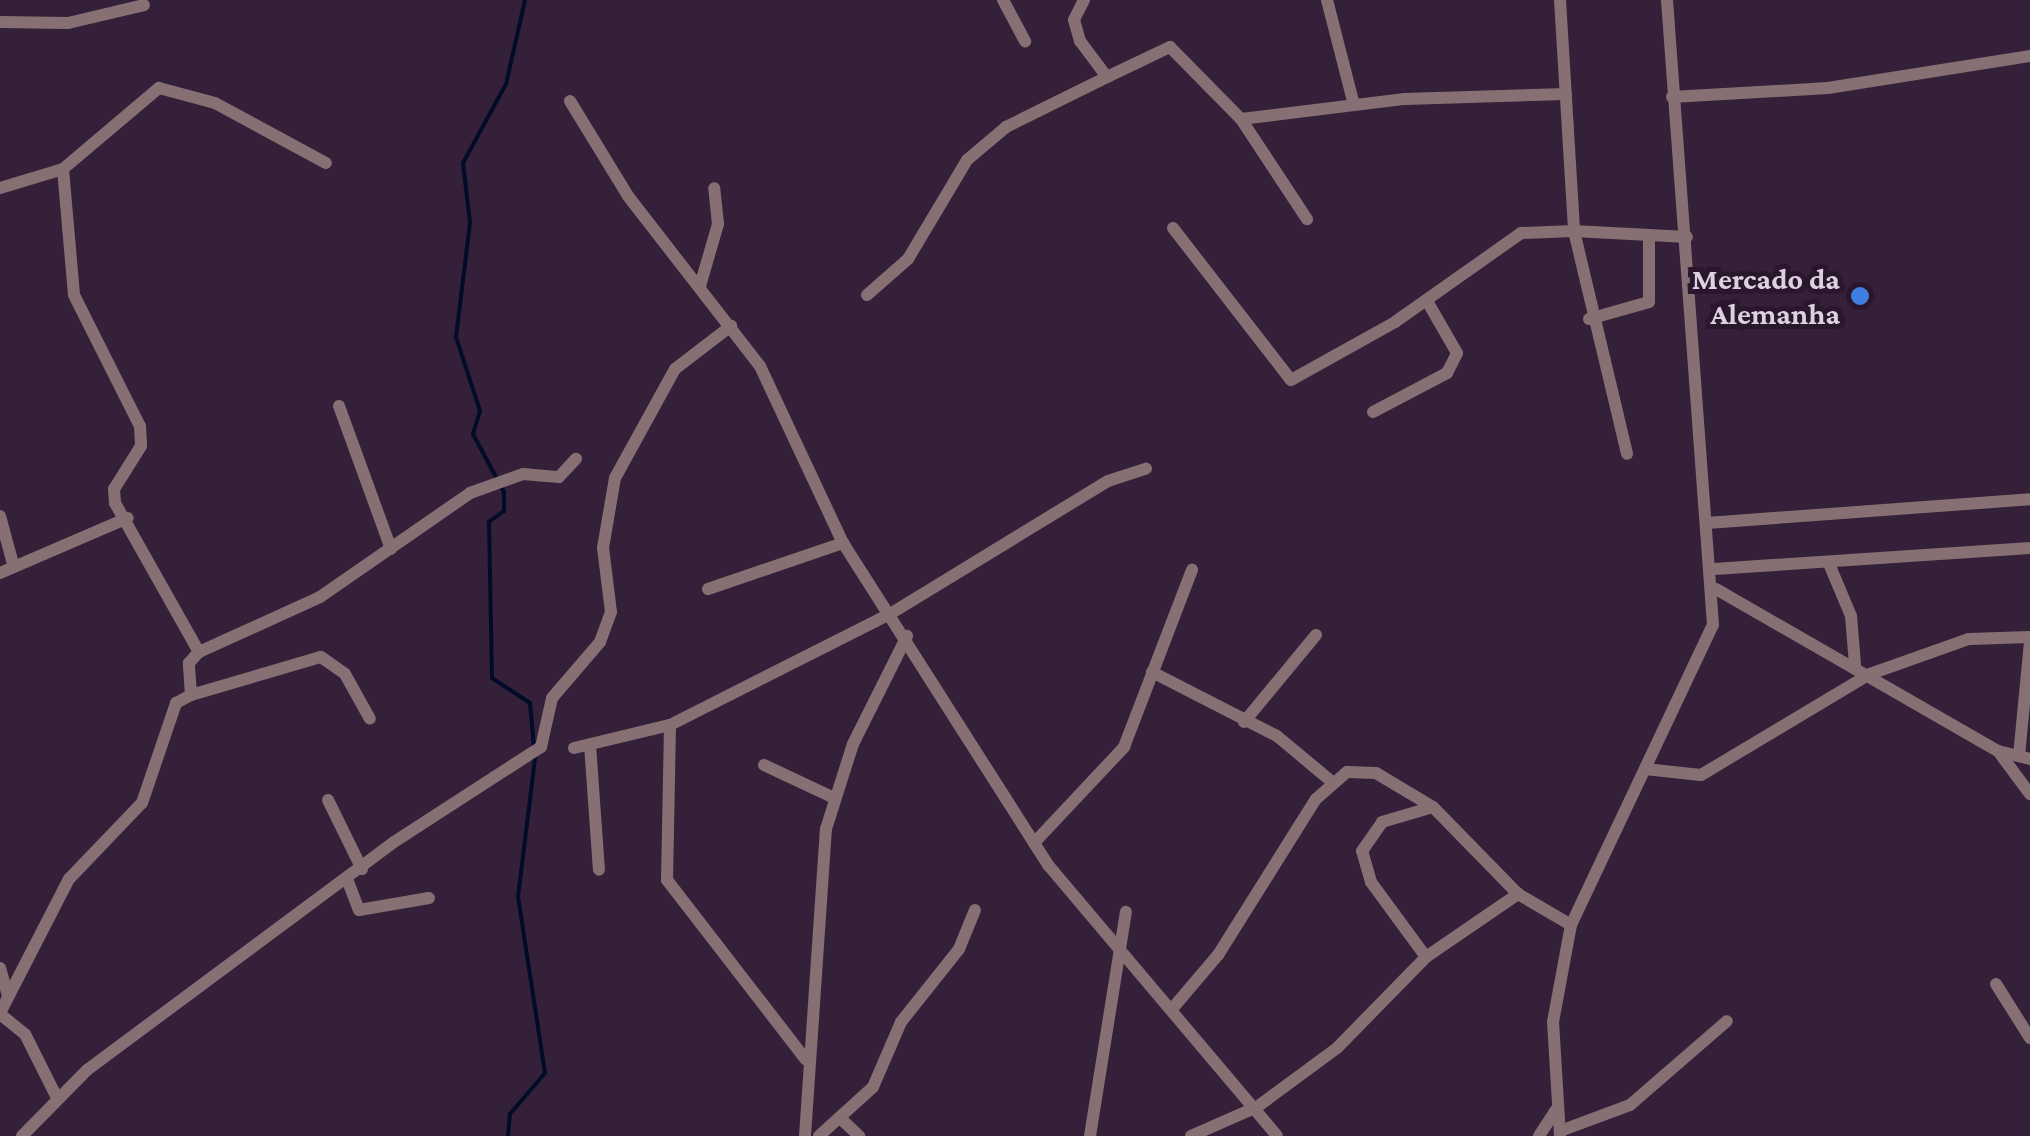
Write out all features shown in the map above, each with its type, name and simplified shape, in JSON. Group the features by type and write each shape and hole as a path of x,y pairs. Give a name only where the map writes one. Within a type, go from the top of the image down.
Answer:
{"street":[{"path":"1003,0 1025,40"},
{"path":"1084,0 1074,20 1080,42 1108,77"},
{"path":"1327,0 1354,105"},
{"path":"1560,0 1574,230 1589,319 1627,454"},
{"path":"1667,0 1672,97 1716,589 1700,666 1570,925 1553,1022 1560,1134 1630,1105 1728,1021"},
{"path":"0,22 68,24 144,5"},
{"path":"868,295 908,260 967,160 1006,127 1170,47 1241,120 1307,218"},
{"path":"1672,97 1828,88 2030,56"},
{"path":"0,188 63,169 148,91 174,87 326,163"},
{"path":"1241,120 1354,105 1566,94"},
{"path":"570,101 628,196 730,326 788,415 843,543 907,636 1034,843 1114,949 1258,1107 1277,1136"},
{"path":"63,169 74,294 140,426 141,446 114,489 199,652"},
{"path":"700,286 718,224 714,188"},
{"path":"1173,228 1291,380 1427,301 1521,232 1574,230 1686,237"},
{"path":"1589,319 1648,302 1649,237"},
{"path":"1373,412 1447,373 1457,353 1427,301"},
{"path":"22,1136 57,1098 347,879 535,750 552,698 607,627 604,527 615,478 676,369 730,326"},
{"path":"338,406 391,548"},
{"path":"191,696 189,662 199,652 307,604 488,484 516,476 559,477 576,459"},
{"path":"574,748 670,725 890,614 1108,481 1146,469"},
{"path":"1708,523 2030,499"},
{"path":"0,516 12,564"},
{"path":"0,573 12,564 128,518"},
{"path":"708,589 843,543"},
{"path":"1714,569 1830,566 2030,548"},
{"path":"1830,566 1851,616 1855,665"},
{"path":"1034,843 1124,747 1192,570"},
{"path":"1646,769 1700,775 1870,674 1968,640 2030,639 2024,757 1998,751 1870,674 1855,665 1716,589"},
{"path":"1244,722 1316,635"},
{"path":"805,1136 832,797 907,636"},
{"path":"57,1098 25,1034 0,1013 69,878 142,803 176,703 321,656 346,674 370,719"},
{"path":"1152,672 1244,722 1330,780 1376,773 1433,808 1518,894 1570,925"},
{"path":"670,725 667,880 808,1062"},
{"path":"590,745 599,870"},
{"path":"1998,751 2030,794"},
{"path":"764,765 832,797"},
{"path":"1172,1009 1218,955 1330,780"},
{"path":"328,800 362,869"},
{"path":"1426,957 1371,882 1362,851 1382,822 1433,808"},
{"path":"347,879 359,910 429,898"},
{"path":"1191,1136 1258,1107 1337,1048 1426,957 1518,894"},
{"path":"819,1136 872,1087 901,1022 960,949 975,910"},
{"path":"1090,1136 1114,949 1126,912"},
{"path":"0,968 8,996"},
{"path":"1996,984 2030,1038"},
{"path":"1539,1136 1556,1110"},
{"path":"841,1119 859,1136"}],"waterway":[{"path":"525,0 506,84 463,163 470,223 456,337 480,411 473,434 504,492 504,511 489,522 492,678 530,703 534,748"},
{"path":"508,1136 510,1114 545,1073 518,897 535,758"}],"place":[{"name":"Mercado da Alemanha","path":"1860,296"}]}
